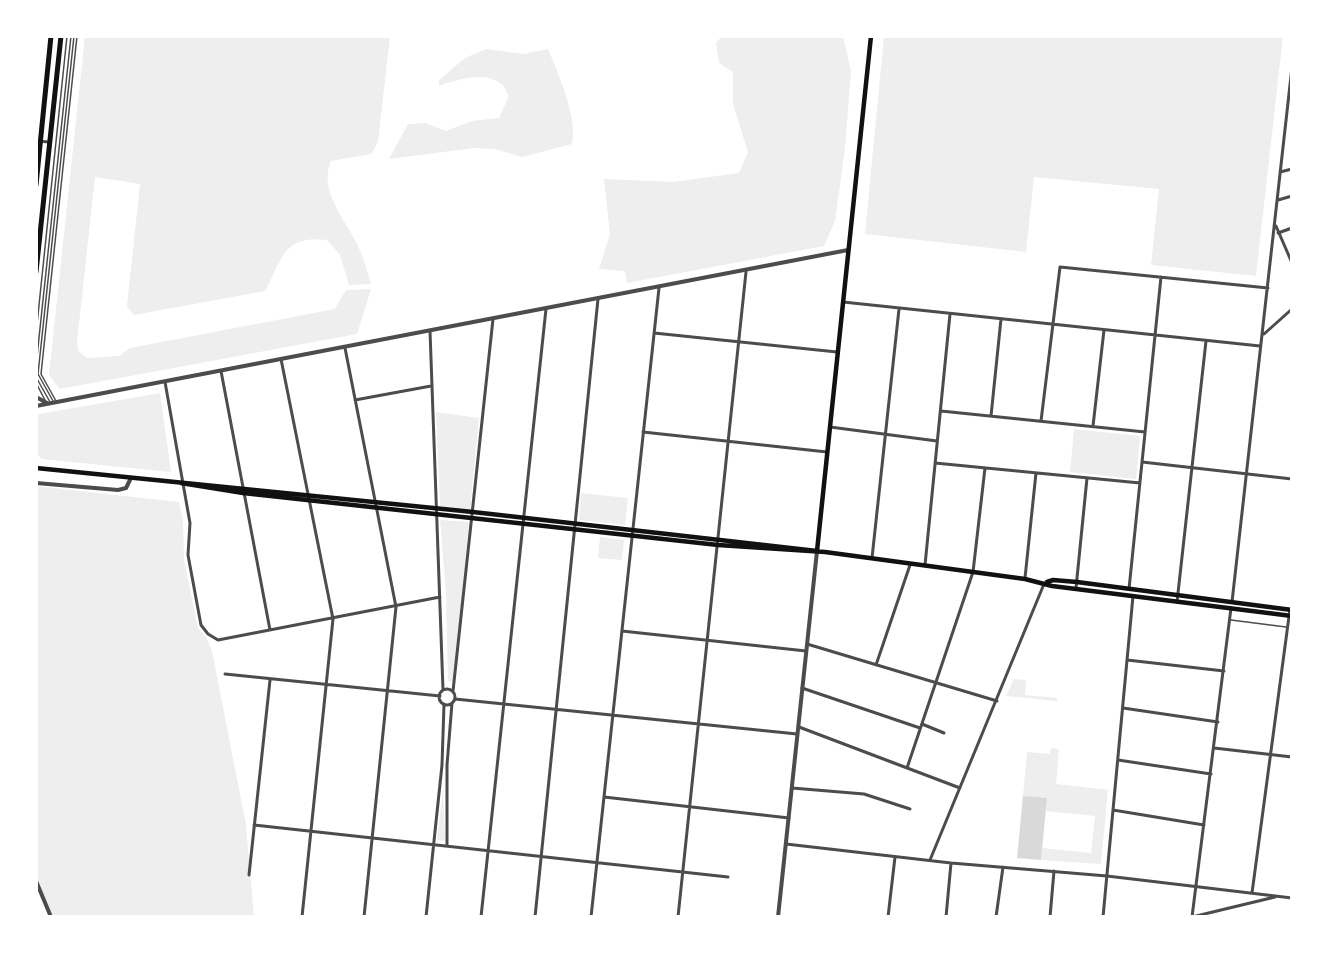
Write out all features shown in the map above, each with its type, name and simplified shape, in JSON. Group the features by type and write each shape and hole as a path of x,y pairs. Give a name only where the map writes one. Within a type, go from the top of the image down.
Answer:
{"main road":[{"path":"36,185 38,141 51,36"},
{"path":"36,272 61,36"},
{"path":"817,551 871,36"},
{"path":"36,468 817,551 1046,582 1077,582 1177,602 1290,616"},
{"path":"1046,582 1052,586 1178,595 1291,609"}],"street":[{"path":"1277,896 1192,917 1218,722 1260,346 1264,334 1292,67"},
{"path":"1287,122 1292,121"},
{"path":"38,141 50,142"},
{"path":"1280,172 1292,169"},
{"path":"1278,200 1292,196"},
{"path":"1275,223 1292,263"},
{"path":"1278,233 1292,228"},
{"path":"36,406 746,272 848,250"},
{"path":"1041,421 1060,267 1269,288"},
{"path":"678,917 746,272"},
{"path":"1103,917 1123,708 1140,483 1161,277"},
{"path":"591,917 659,288"},
{"path":"535,917 598,299"},
{"path":"843,302 1260,346"},
{"path":"482,917 546,309"},
{"path":"872,558 899,309"},
{"path":"1264,334 1292,309"},
{"path":"924,565 950,314"},
{"path":"455,699 453,691 493,319"},
{"path":"991,416 1000,319"},
{"path":"1093,426 1104,330"},
{"path":"430,331 443,690 440,696"},
{"path":"654,333 838,352"},
{"path":"1177,602 1206,341"},
{"path":"345,348 396,607 364,917"},
{"path":"281,359 333,619 302,917"},
{"path":"221,370 270,630"},
{"path":"165,381 190,523 188,555 201,625 208,634 218,640 440,597"},
{"path":"355,400 431,386"},
{"path":"36,397 52,402"},
{"path":"940,411 1145,432"},
{"path":"830,427 937,441"},
{"path":"643,432 827,452"},
{"path":"1142,462 1292,479"},
{"path":"935,463 1140,483"},
{"path":"907,768 973,572 985,468"},
{"path":"1025,579 1036,473"},
{"path":"36,483 118,490 126,488 131,478"},
{"path":"1076,588 1087,478"},
{"path":"778,917 817,551"},
{"path":"876,665 911,563"},
{"path":"930,861 1046,582"},
{"path":"1252,893 1286,627 1291,609"},
{"path":"622,631 806,651"},
{"path":"807,644 997,701"},
{"path":"1127,660 1224,671"},
{"path":"225,674 440,696"},
{"path":"249,875 270,680"},
{"path":"802,687 944,733"},
{"path":"443,690 453,691"},
{"path":"440,696 444,704 447,846"},
{"path":"455,699 798,734"},
{"path":"426,917 433,843 452,703 455,699"},
{"path":"444,704 452,703"},
{"path":"1123,708 1218,722"},
{"path":"798,727 960,788"},
{"path":"1214,748 1292,757"},
{"path":"1118,760 1211,774"},
{"path":"792,788 864,794 910,809"},
{"path":"604,797 789,818"},
{"path":"1113,810 1204,825"},
{"path":"254,825 728,877"},
{"path":"786,844 930,861 1107,876 1292,898"},
{"path":"888,917 895,856"},
{"path":"945,917 951,863"},
{"path":"996,917 1002,867"},
{"path":"1050,917 1054,871"},
{"path":"37,884 51,917"}],"lane":[{"path":"36,334 72,36"},
{"path":"36,366 72,36"},
{"path":"52,402 38,374 72,36"},
{"path":"36,377 52,402"},
{"path":"36,383 52,402"},
{"path":"1230,620 1286,627"}],"shaded area":[{"path":"85,36 390,36 378,142 371,154 331,161 328,172 330,193 359,249 371,284 349,285 340,255 327,240 312,239 301,241 286,251 265,291 134,315 127,306 140,184 95,177 77,342 78,351 87,358 119,356 130,348 335,309 346,290 371,289 357,334 60,389 49,375"},
{"path":"722,36 843,36 851,71 845,148 835,221 824,246 627,283 625,271 599,269 610,234 604,179 673,182 739,173 748,152 733,104 733,72 719,63 716,43"},
{"path":"884,36 1283,36 1256,276 1151,265 1159,189 1034,177 1026,252 865,234"},
{"path":"486,49 523,54 548,49 570,109 572,144 522,157 495,149 474,148 389,159 408,124 425,123 446,131 472,121 499,118 509,96 504,86 495,80 479,77 453,81 439,86 439,80 465,58"},
{"path":"160,393 171,472 42,459 36,454 36,420 39,414"},
{"path":"436,412 479,418 470,510 440,506"},
{"path":"1074,429 1140,436 1136,479 1070,472"},
{"path":"36,486 179,502 183,521 184,560 198,628 206,637 212,651 246,825 254,917 51,917 36,879"},
{"path":"581,493 628,498 625,525 579,520"},
{"path":"440,520 469,522 454,682 448,681 446,593"},
{"path":"600,537 624,540 622,560 598,558"},
{"path":"1014,679 1026,680 1025,695 1057,698 1057,701 1006,696"},
{"path":"1051,748 1059,749 1056,784 1108,790 1101,864 1041,860 1042,848 1091,853 1095,816 1046,811 1047,799 1023,796 1027,752 1050,754"},
{"path":"443,789 445,841 437,840"},
{"path":"1023,796 1047,798 1041,860 1017,858"}]}
